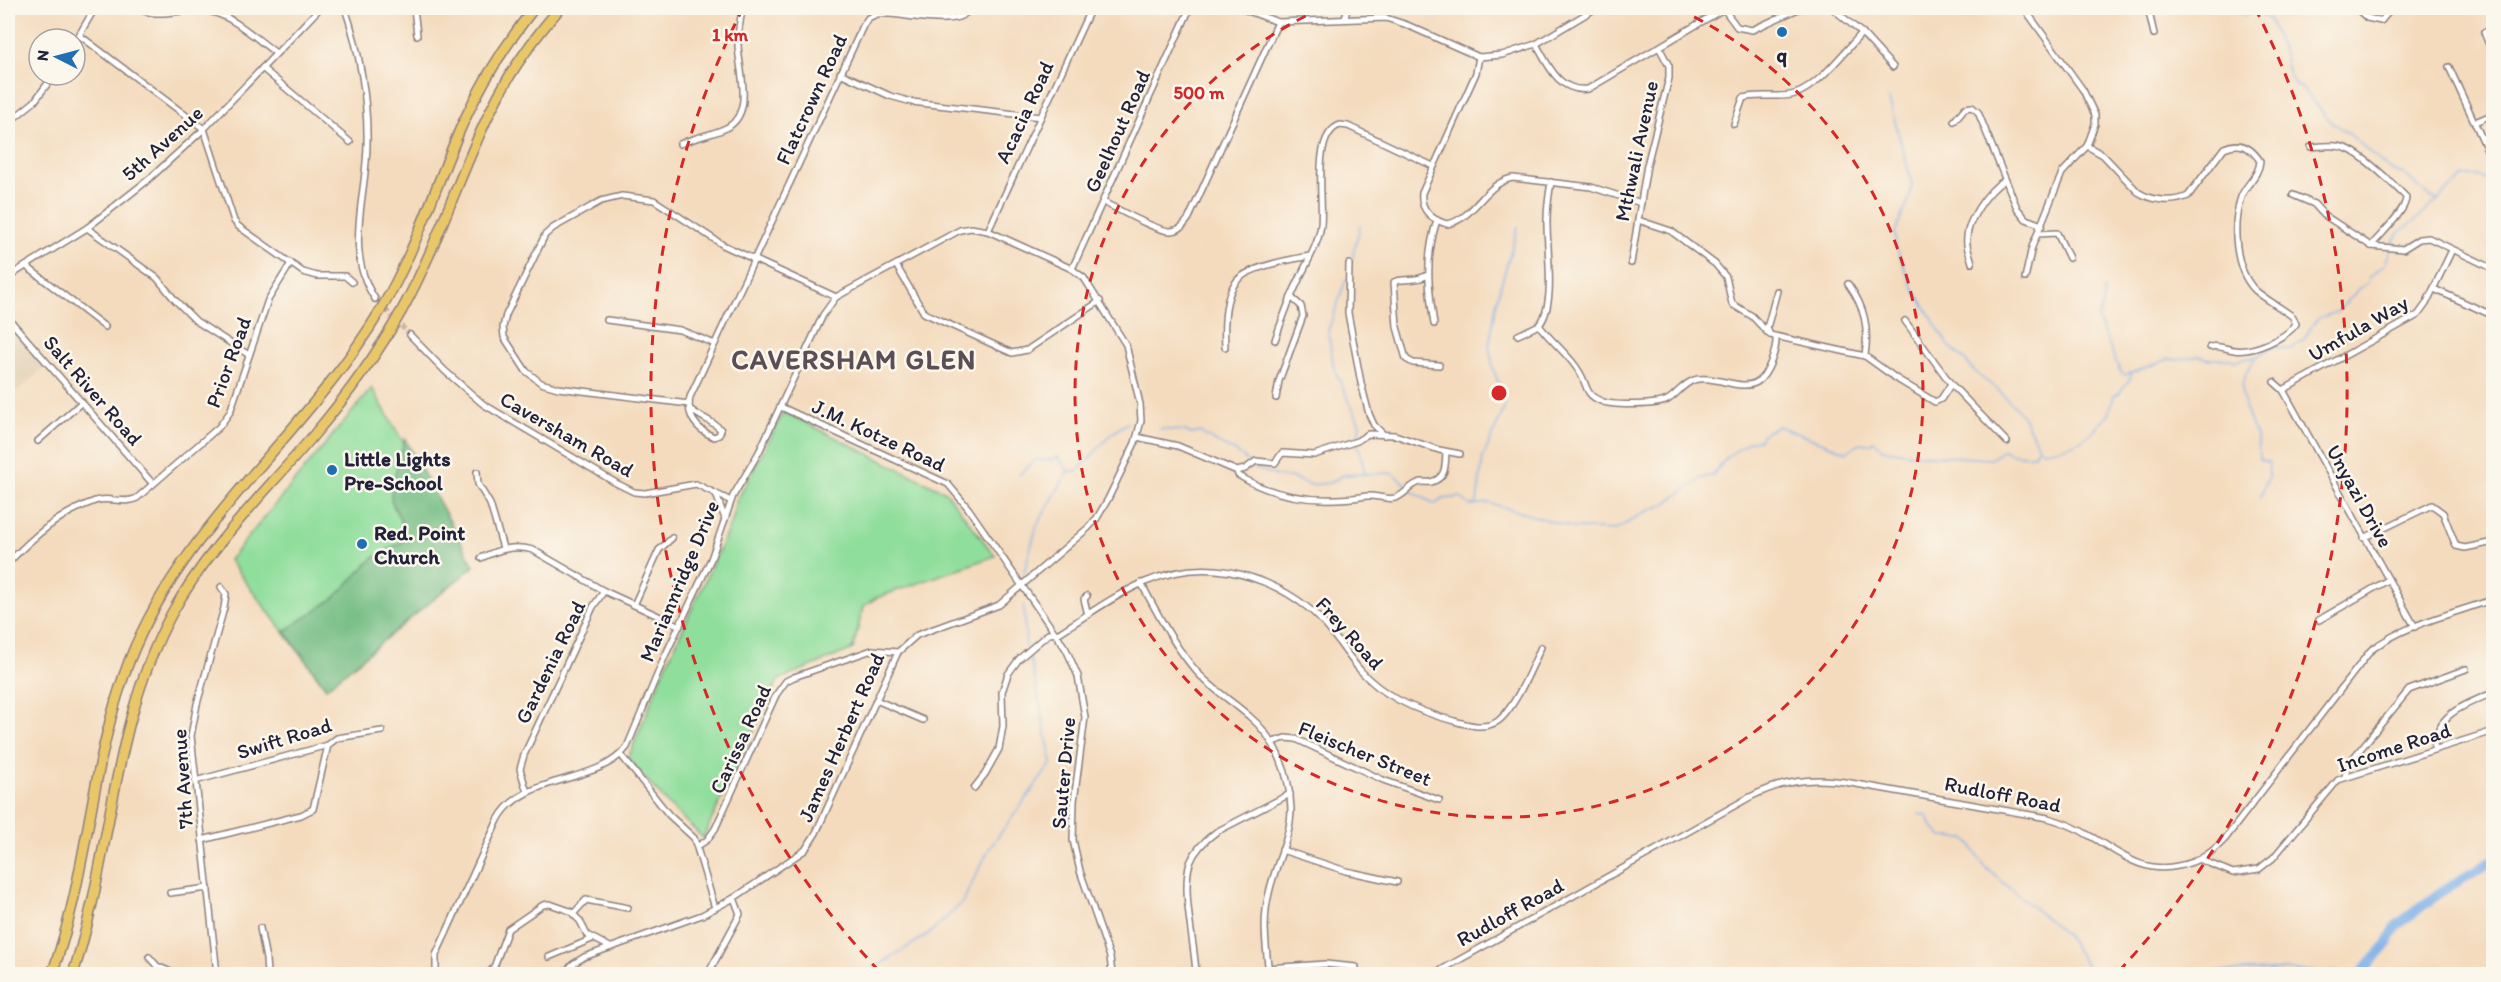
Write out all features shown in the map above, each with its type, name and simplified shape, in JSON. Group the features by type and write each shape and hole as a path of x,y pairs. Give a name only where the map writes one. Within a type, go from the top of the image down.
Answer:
{"highway":[{"path":"52,975 68,928 112,712 142,632 166,587 193,545 319,399 355,351 380,311 410,252 477,95 506,46 534,8"},
{"path":"73,975 96,893 114,792 131,715 140,686 164,629 193,578 209,556 313,436 354,385 385,339 427,260 492,107 533,41 560,8"}],"street":[{"path":"84,27 95,8"},
{"path":"138,8 153,13 187,9 216,13 234,22 276,53"},
{"name":"5th Avenue","path":"8,280 16,272 87,228 148,180 204,129 320,8"},
{"path":"345,8 358,63 367,127 367,160 358,239 359,260 362,273 375,299"},
{"path":"414,8 417,35"},
{"path":"680,144 728,126 738,117 743,82 738,47 743,8"},
{"name":"Flatcrown Road","path":"690,406 754,259 868,18 877,14 948,20 961,17 970,8"},
{"name":"Acacia Road","path":"988,231 1090,8"},
{"name":"Geelhout Road","path":"1072,268 1190,8"},
{"path":"1240,8 1278,22 1378,17 1396,20 1479,57 1502,55 1536,44 1596,8"},
{"path":"1345,18 1347,8"},
{"path":"1536,44 1558,80 1568,86 1583,90 1595,87 1724,8 1737,27 1752,30 1800,8"},
{"path":"1832,8 1862,33 1893,67"},
{"path":"2024,8 2090,101 2095,115 2095,124 2087,146 2062,173 2030,254 2025,278"},
{"path":"2148,8 2154,34"},
{"path":"2356,8 2367,18 2381,21 2392,8"},
{"path":"1103,202 1160,229 1171,231 1181,228 1189,218 1278,22"},
{"path":"2484,32 2493,57"},
{"path":"1734,124 1742,100 1746,96 1790,95 1802,92 1814,83 1862,33"},
{"path":"87,41 204,129 234,221 243,231 311,275 345,276 352,282"},
{"name":"Mthwali Avenue","path":"1631,263 1652,142 1669,78 1669,66 1659,49"},
{"path":"1479,57 1476,74 1433,166 1421,198 1427,213 1447,224 1456,221 1492,187 1513,178 1591,187 1641,203"},
{"path":"2450,67 2490,156"},
{"path":"261,68 350,142"},
{"path":"840,73 903,100 1041,117"},
{"path":"8,123 34,102 45,87"},
{"path":"1954,121 1965,108 1972,107 1978,112 2021,215 2042,225"},
{"path":"2475,122 2493,114"},
{"path":"1275,340 1321,226 1320,172 1330,133 1336,126 1348,126 1433,166"},
{"path":"2087,146 2103,155 2138,192 2145,197 2160,200 2188,196 2218,155 2229,146 2248,147 2260,161 2258,170 2243,192 2239,205 2236,236 2241,265 2253,288 2293,316 2296,324 2275,341 2245,351 2232,350 2219,345 2210,347"},
{"path":"2311,147 2331,146 2348,149 2365,160 2406,197 2404,206 2371,246"},
{"path":"1972,263 1966,242 1971,220 1994,188 2006,180"},
{"path":"1518,334 1539,325 1545,315 1549,259 1547,220 1551,182"},
{"path":"2292,195 2314,204 2324,215 2371,246 2403,249 2419,239 2433,239 2493,268"},
{"path":"690,406 698,428 714,437 719,435 718,426 698,417 690,406 558,388 541,383 526,371 504,337 502,327 545,235 553,228 610,198 622,196 654,200 723,245 836,297"},
{"path":"993,220 997,235"},
{"path":"1434,324 1428,275 1430,244 1437,220"},
{"path":"1638,220 1671,230 1715,264 1726,277 1731,302 1776,337 1806,341 1865,356 1897,380 1935,402 1940,401 1951,384"},
{"path":"87,228 157,278 196,321 249,355"},
{"name":"Mariannridge Drive","path":"621,755 627,747 665,656 714,552 731,501 781,407 823,315 836,297 960,230 971,228 988,231"},
{"name":"James Herbert Road","path":"564,975 573,964 584,957 702,915 734,898 797,856 811,842 898,652 917,635 991,610 1010,598 1097,518 1137,437 1141,413 1123,336 1084,278 1072,268 988,231"},
{"path":"2038,234 2057,232 2069,258"},
{"name":"Umfula Way","path":"2283,390 2413,318 2426,304 2452,250"},
{"path":"1224,347 1230,295 1236,281 1243,275 1280,261 1310,256"},
{"name":"Prior Road","path":"8,563 36,535 64,516 96,500 133,500 226,419 268,300 291,263"},
{"path":"1349,264 1348,313 1361,383 1369,414 1374,425 1385,436"},
{"path":"896,265 924,313 931,319 1012,353 1026,350 1100,301"},
{"path":"8,266 16,272"},
{"path":"26,266 105,327"},
{"path":"1428,275 1416,281 1395,281 1395,308 1399,338 1406,358 1413,363 1439,365"},
{"path":"1848,284 1859,299 1865,316 1867,337 1865,356"},
{"path":"2434,289 2493,316"},
{"path":"1767,332 1777,291"},
{"path":"1276,398 1279,381 1303,316 1301,306 1291,297"},
{"name":"Salt River Road","path":"8,318 153,484"},
{"path":"607,320 680,330 716,344"},
{"path":"1905,321 1951,384 2007,442"},
{"path":"1539,325 1578,369 1586,390 1596,399 1612,404 1666,401 1687,384 1701,379 1717,379 1743,385 1755,384 1763,377 1767,369 1776,346 1776,337"},
{"name":"Caversham Road","path":"410,335 445,372 483,404 616,483 634,492 655,492 696,484 731,501"},
{"name":"Unyazi Drive","path":"2274,382 2283,390 2415,627"},
{"path":"38,441 82,402"},
{"name":"J.M. Kotze Road","path":"781,407 948,484 968,508 1021,587"},
{"path":"1446,452 1445,472 1442,476 1433,481 1416,483 1397,498 1366,496 1347,500 1298,499 1281,495 1238,475 1240,471 1256,461 1275,463 1282,453 1314,455 1357,441 1368,434 1403,437 1446,452 1460,454"},
{"path":"1137,437 1178,446 1240,471"},
{"path":"477,472 478,484 493,512 503,548"},
{"path":"715,493 725,521"},
{"path":"2364,538 2432,505 2443,513 2456,546 2465,548 2493,542"},
{"path":"634,605 659,550 672,538"},
{"path":"482,558 503,548 533,550 604,591"},
{"name":"Frey Road","path":"974,789 999,749 1003,726 1002,692 1008,674 1019,659 1048,634 1059,633 1141,583 1161,575 1199,570 1233,573 1259,580 1280,590 1308,608 1326,626 1361,672 1382,691 1442,718 1472,725 1492,724 1499,720 1508,708 1541,647"},
{"path":"2319,620 2388,580"},
{"name":"Fleischer Street","path":"1141,583 1171,638 1197,673 1251,717 1273,742 1285,738 1296,739 1383,780 1438,800"},
{"name":"7th Avenue","path":"217,975 195,781 192,728 225,601 226,594 221,587"},
{"name":"Sauter Drive","path":"1021,587 1066,649 1074,666 1084,701 1085,729 1074,801 1074,840 1080,871 1110,957 1112,975"},
{"name":"Gardenia Road","path":"527,792 520,770 524,755 593,607 604,591 680,626"},
{"path":"1087,596 1083,604 1088,615"},
{"name":"Rudloff Road","path":"1434,975 1750,797 1793,781 1828,779 2041,816 2070,825 2128,860 2153,868 2172,868 2201,860 2225,839 2363,658 2380,643 2415,627 2493,599"},
{"name":"Carissa Road","path":"698,846 707,840 716,829 776,695 786,681 872,650 898,652"},
{"path":"2345,776 2349,762 2409,690 2466,669"},
{"path":"2434,749 2437,731 2450,713 2488,695"},
{"path":"876,700 923,720"},
{"name":"Swift Road","path":"195,781 328,745 337,738 382,731"},
{"name":"Income Road","path":"2201,860 2233,873 2259,869 2272,858 2332,786 2345,776 2493,731"},
{"path":"1273,742 1290,794 1290,817 1266,905 1265,934 1269,971 1335,963 1356,967"},
{"path":"202,840 301,814 313,808 328,745"},
{"path":"436,975 434,962 436,955 508,803 527,792 608,764 621,755 669,815 694,838 715,908"},
{"path":"1196,975 1188,879 1193,856 1216,832 1290,794"},
{"path":"1282,850 1346,871 1397,882"},
{"path":"170,893 208,888"},
{"path":"708,975 740,914 734,898"},
{"path":"574,913 586,900 628,908"},
{"path":"488,975 494,967 504,935 513,925 543,905 561,906 574,913 587,935 611,948"},
{"path":"260,928 267,975"},
{"path":"549,957 592,939"},
{"path":"149,957 157,966 175,975"}],"shaded area":[{"path":"8,323 47,365 8,399"}],"green space":[{"path":"372,388 474,566 326,688 229,560"},
{"path":"784,412 946,492 995,556 876,598 863,607 853,649 778,680 703,838 669,805 628,758 665,668 733,519 735,504"},
{"path":"405,439 474,566 326,688 285,631 334,598 373,558 402,542 402,524 391,494"}],"waterway":[{"path":"2234,8 2244,15 2258,12 2270,21 2285,57 2288,72 2296,87 2301,87 2331,122 2347,132 2390,170 2404,174 2429,196 2438,200"},
{"path":"1889,99 1912,184 1910,197 1895,232 1896,247 1913,288 1949,346 2015,407 2025,419 2038,447"},
{"path":"2390,246 2399,232 2416,220 2464,176 2479,176 2490,182 2494,188"},
{"path":"1351,263 1360,226"},
{"path":"1477,502 1483,457 1504,409 1503,394 1493,369 1489,345 1498,295 1518,227"},
{"path":"1411,491 1435,504 1443,499 1460,497 1470,505 1489,503 1574,528 1616,530 1643,513 1665,504 1700,479 1713,475 1727,457 1750,441 1760,440 1763,434 1778,426 1847,452 1860,443 1869,444 1874,441 1882,449 1912,454 1991,459 2003,450 2017,455 2033,455 2038,447 2043,451 2061,448 2089,435 2109,414 2114,395 2118,394 2130,379 2131,373 2169,359 2180,360 2198,356 2234,361 2255,357 2272,347 2291,349 2304,339 2319,318 2337,312 2368,283 2369,278 2385,264 2390,251"},
{"path":"1346,279 1328,331 1334,369 1360,424 1358,438"},
{"path":"2104,290 2104,300 2098,319 2120,371 2125,375 2130,373"},
{"path":"2255,358 2245,377 2242,389 2245,406 2257,439 2259,459 2269,463 2268,478 2260,498"},
{"path":"1019,475 1035,460 1052,460 1058,457 1068,471 1077,471 1107,439 1128,423"},
{"path":"1160,429 1186,431 1191,434 1200,432 1249,463"},
{"path":"1358,443 1365,473"},
{"path":"1252,467 1310,485 1329,483 1344,475 1392,473 1408,486"},
{"path":"1024,572 1037,525 1068,472"},
{"path":"1024,606 1026,648"},
{"path":"865,974 930,933 962,903 989,849 1052,763 1030,657"},
{"path":"1919,814 1928,816 1931,825 1942,837 1966,838 1985,867 2068,937 2091,973 2094,974"},
{"path":"2360,974 2387,944 2396,926 2442,891 2494,860"},
{"path":"2159,974 2276,970 2360,973"}],"tunnel":[{"path":"375,299 410,335"}],"place":[{"name":"q","path":"1782,32"},
{"name":"Little Lights Pre-School","path":"332,470"},
{"name":"Red. Point Church","path":"362,544"}],"district":[{"name":"CAVERSHAM GLEN","path":"854,359"}]}
